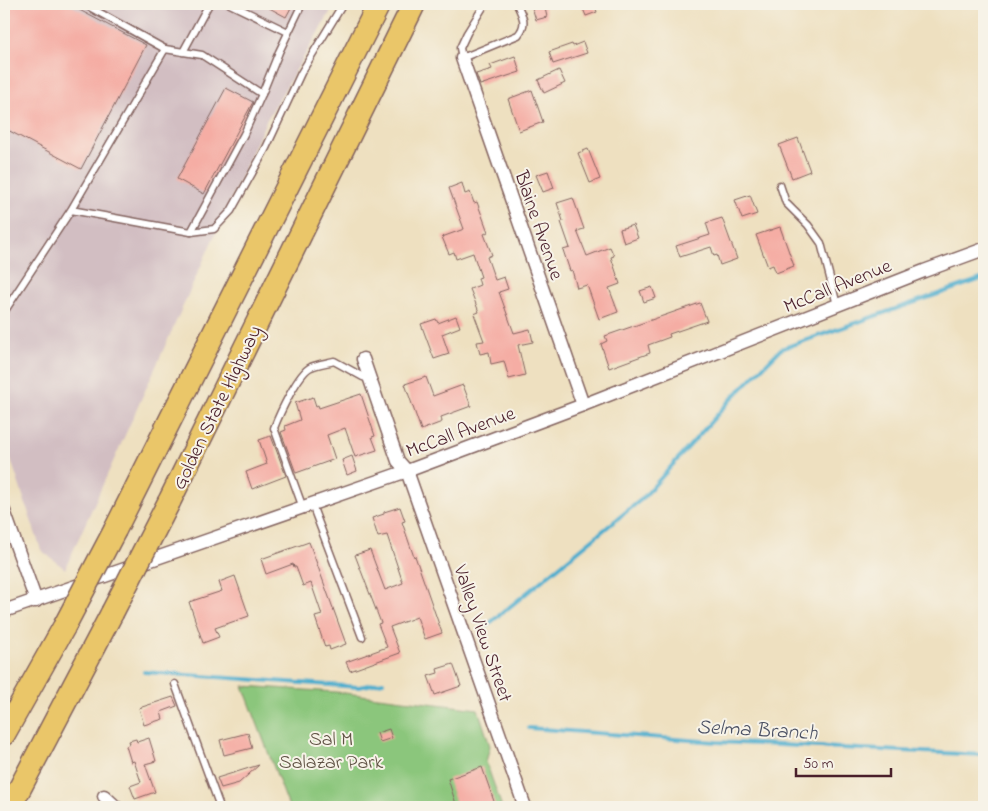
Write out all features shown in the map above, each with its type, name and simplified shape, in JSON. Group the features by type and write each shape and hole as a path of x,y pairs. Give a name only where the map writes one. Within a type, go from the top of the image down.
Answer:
{"highway":[{"name":"Golden State Highway","path":"4,734 64,627 115,530 379,4"},
{"name":"Golden State Highway","path":"11,807 169,502 414,4"}],"street":[{"name":"Blaine Avenue","path":"462,58 584,405"},
{"name":"McCall Avenue","path":"4,611 407,471 584,405 984,249"},
{"name":"Valley View Street","path":"363,360 398,462 407,471 525,807"},
{"path":"4,511 36,601"},
{"path":"104,796 116,807"}],"lane":[{"path":"84,4 164,49 202,55 262,94"},
{"path":"183,52 208,4"},
{"path":"230,4 288,32"},
{"path":"191,232 244,134 302,4"},
{"path":"71,210 191,232 214,229 231,211 266,148 301,73 344,4"},
{"path":"485,4 460,48 462,58 518,35 523,29 524,22 517,4"},
{"path":"4,312 71,210 164,49"},
{"path":"780,185 786,203 808,225 822,243 838,305"},
{"path":"362,637 274,428 295,385 310,367 334,361 370,379"},
{"path":"175,684 220,807"}],"shaded area":[{"path":"4,4 335,4 266,121 65,569 41,550 4,439"}],"green space":[{"name":"Sal M Salazar Park","path":"243,686 336,692 478,709 490,746 486,762 502,807 387,807 384,800 365,807 289,807"}],"building":[{"path":"4,4 68,4 146,45 81,169 4,128"},
{"path":"262,4 293,4 286,17"},
{"path":"531,4 544,4 547,17 536,20"},
{"path":"581,4 594,4 597,12 586,16"},
{"path":"583,42 587,53 553,64 549,52"},
{"path":"515,56 520,72 480,85 476,74 492,69 490,65"},
{"path":"559,70 565,83 544,93 538,80"},
{"path":"226,88 253,102 204,194 177,179"},
{"path":"532,90 543,122 519,131 508,99"},
{"path":"798,138 810,171 792,178 779,145"},
{"path":"588,149 600,179 590,183 578,153"},
{"path":"548,171 554,188 543,192 536,175"},
{"path":"462,183 465,194 470,192 474,203 477,202 488,232 484,234 492,255 487,257 495,280 504,277 508,289 499,292 514,333 530,329 533,342 518,345 525,375 509,379 504,361 491,364 489,352 480,354 477,342 484,341 474,314 479,312 470,289 480,285 478,278 481,277 473,253 456,259 454,252 449,254 442,237 464,229 449,188"},
{"path":"750,195 757,214 742,219 735,200"},
{"path":"573,198 584,229 577,231 587,256 610,247 614,256 611,257 620,284 609,288 618,312 599,319 587,285 577,288 572,270 570,271 563,250 570,248 557,203"},
{"path":"722,218 737,259 720,265 717,255 714,256 711,247 680,257 676,246 710,235 706,223"},
{"path":"633,225 638,238 624,243 620,229"},
{"path":"780,227 794,266 776,273 773,265 768,267 756,235"},
{"path":"652,287 656,298 644,302 640,291"},
{"path":"700,303 707,321 669,334 670,337 648,345 650,353 609,368 601,344 607,341 605,336"},
{"path":"456,316 460,327 442,334 449,354 434,359 421,324 436,319 438,323"},
{"path":"426,377 433,396 463,385 471,406 441,417 442,422 421,430 405,384"},
{"path":"361,394 375,436 372,437 377,450 355,457 345,428 327,435 335,459 296,473 281,432 286,430 285,426 300,420 295,403 313,397 316,406 318,405 319,408"},
{"path":"271,436 286,476 252,489 246,472 267,464 259,440"},
{"path":"352,456 357,471 347,475 342,460"},
{"path":"400,507 405,521 402,522 442,633 425,639 417,617 390,627 400,653 350,671 346,662 387,647 378,624 381,623 355,555 370,550 385,590 403,583 387,535 378,537 372,518"},
{"path":"309,542 346,644 330,650 329,646 325,647 315,617 322,615 311,583 303,586 293,564 266,574 261,559"},
{"path":"235,576 249,616 215,628 219,637 203,643 189,602 222,591 219,582"},
{"path":"453,664 461,686 435,695 428,676 438,673 437,669"},
{"path":"173,697 177,706 161,712 163,719 144,725 139,708"},
{"path":"389,729 392,738 380,742 377,733"},
{"path":"248,733 252,748 224,755 220,740"},
{"path":"149,738 156,761 145,764 155,792 135,799 130,786 141,782 134,761 131,762 126,746 130,744 129,741 136,739 137,742"},
{"path":"259,765 239,783 221,788 217,778"},
{"path":"482,767 496,807 457,807 448,779"}],"waterway":[{"path":"485,627 643,498 734,396 781,349 984,278"},
{"path":"144,672 359,687 383,682"},
{"name":"Selma Branch","path":"529,728 716,742 984,755"}]}
